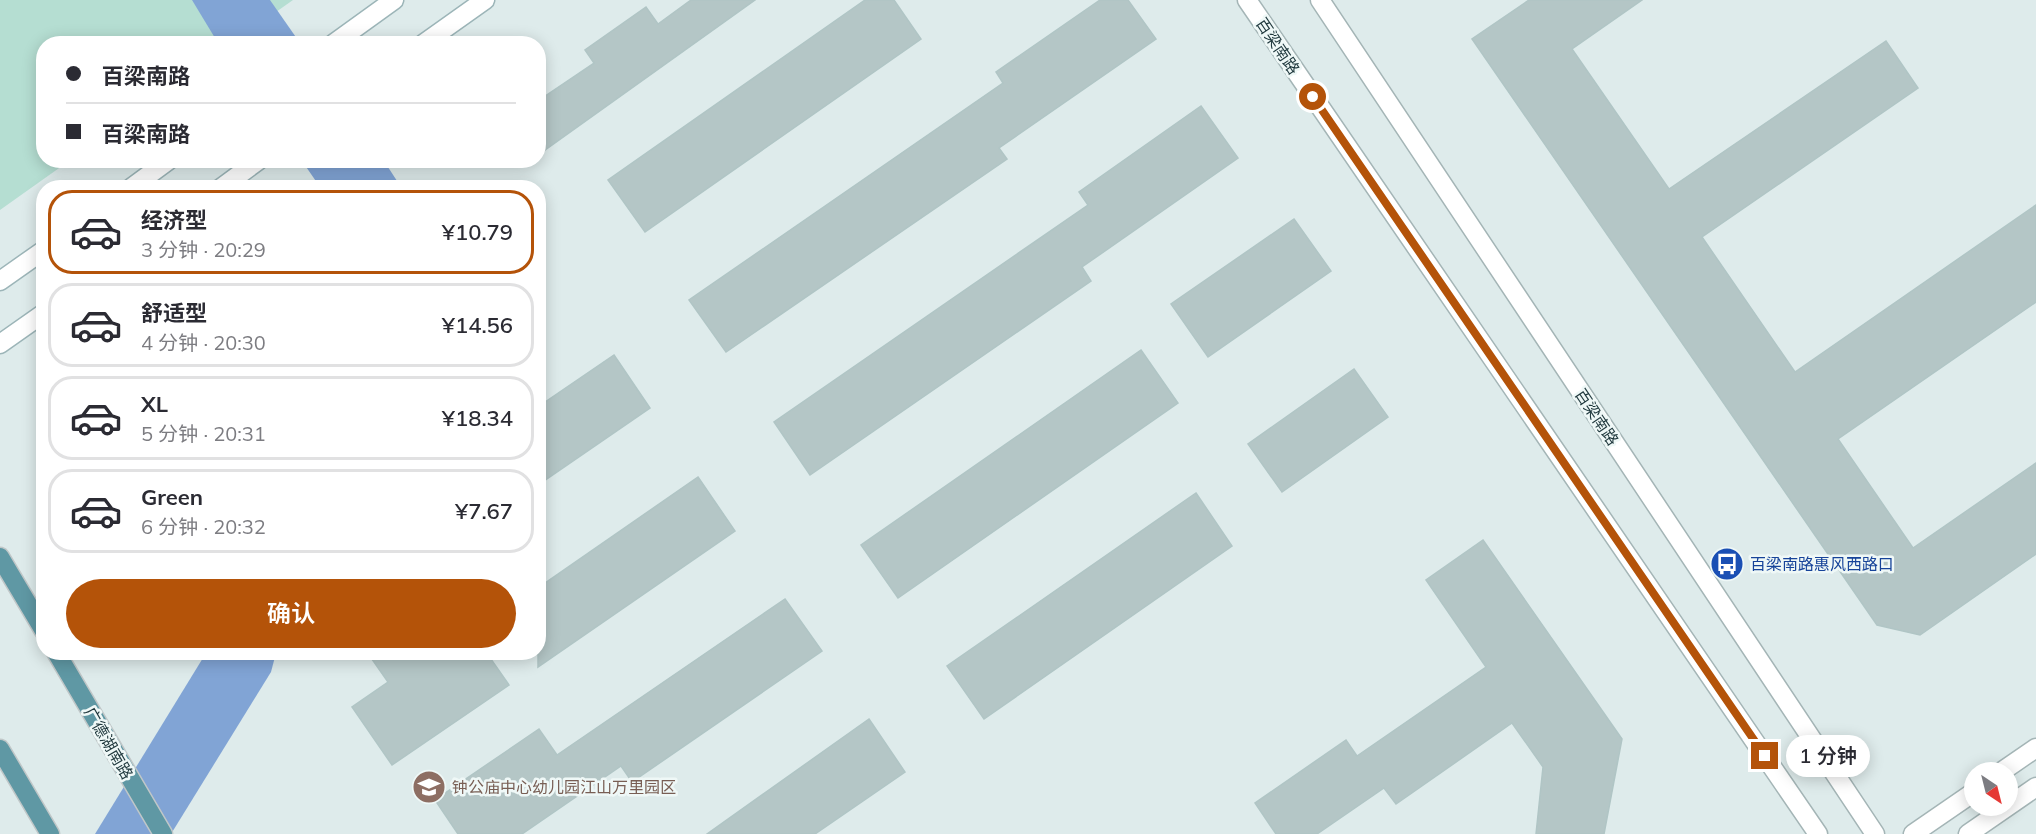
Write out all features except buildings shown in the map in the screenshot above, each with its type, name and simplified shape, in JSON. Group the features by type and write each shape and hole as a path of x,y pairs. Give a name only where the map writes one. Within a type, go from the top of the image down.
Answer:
{"main road":[{"path":"0,557 36,618"},
{"name":"广德湖南路","path":"61,660 163,834"},
{"path":"0,749 50,834"}],"street":[{"path":"344,36 394,0"},
{"path":"434,36 484,0"},
{"name":"百梁南路","path":"1247,0 1818,834"},
{"name":"百梁南路","path":"1320,0 1875,834"},
{"path":"143,180 158,168"},
{"path":"232,180 248,168"},
{"path":"0,281 36,256"},
{"path":"0,344 36,319"},
{"path":"2016,762 2036,748"},
{"path":"1968,834 2036,787"},
{"path":"1913,834 1964,799"}],"green space":[{"path":"0,0 293,0 242,36 36,36 36,168 59,168 42,180 36,180 36,184 0,210"}],"water":[{"path":"192,0 270,0 295,36 214,36"},
{"path":"307,168 389,168 396,180 315,180"},
{"path":"202,660 274,660 271,672 171,834 95,834"}],"place":[{"name":"百梁南路惠风西路口","path":"1727,564"},
{"name":"钟公庙中心幼儿园江山万里园区","path":"429,787"}],"route":[{"path":"1313,97 1765,756"}]}
